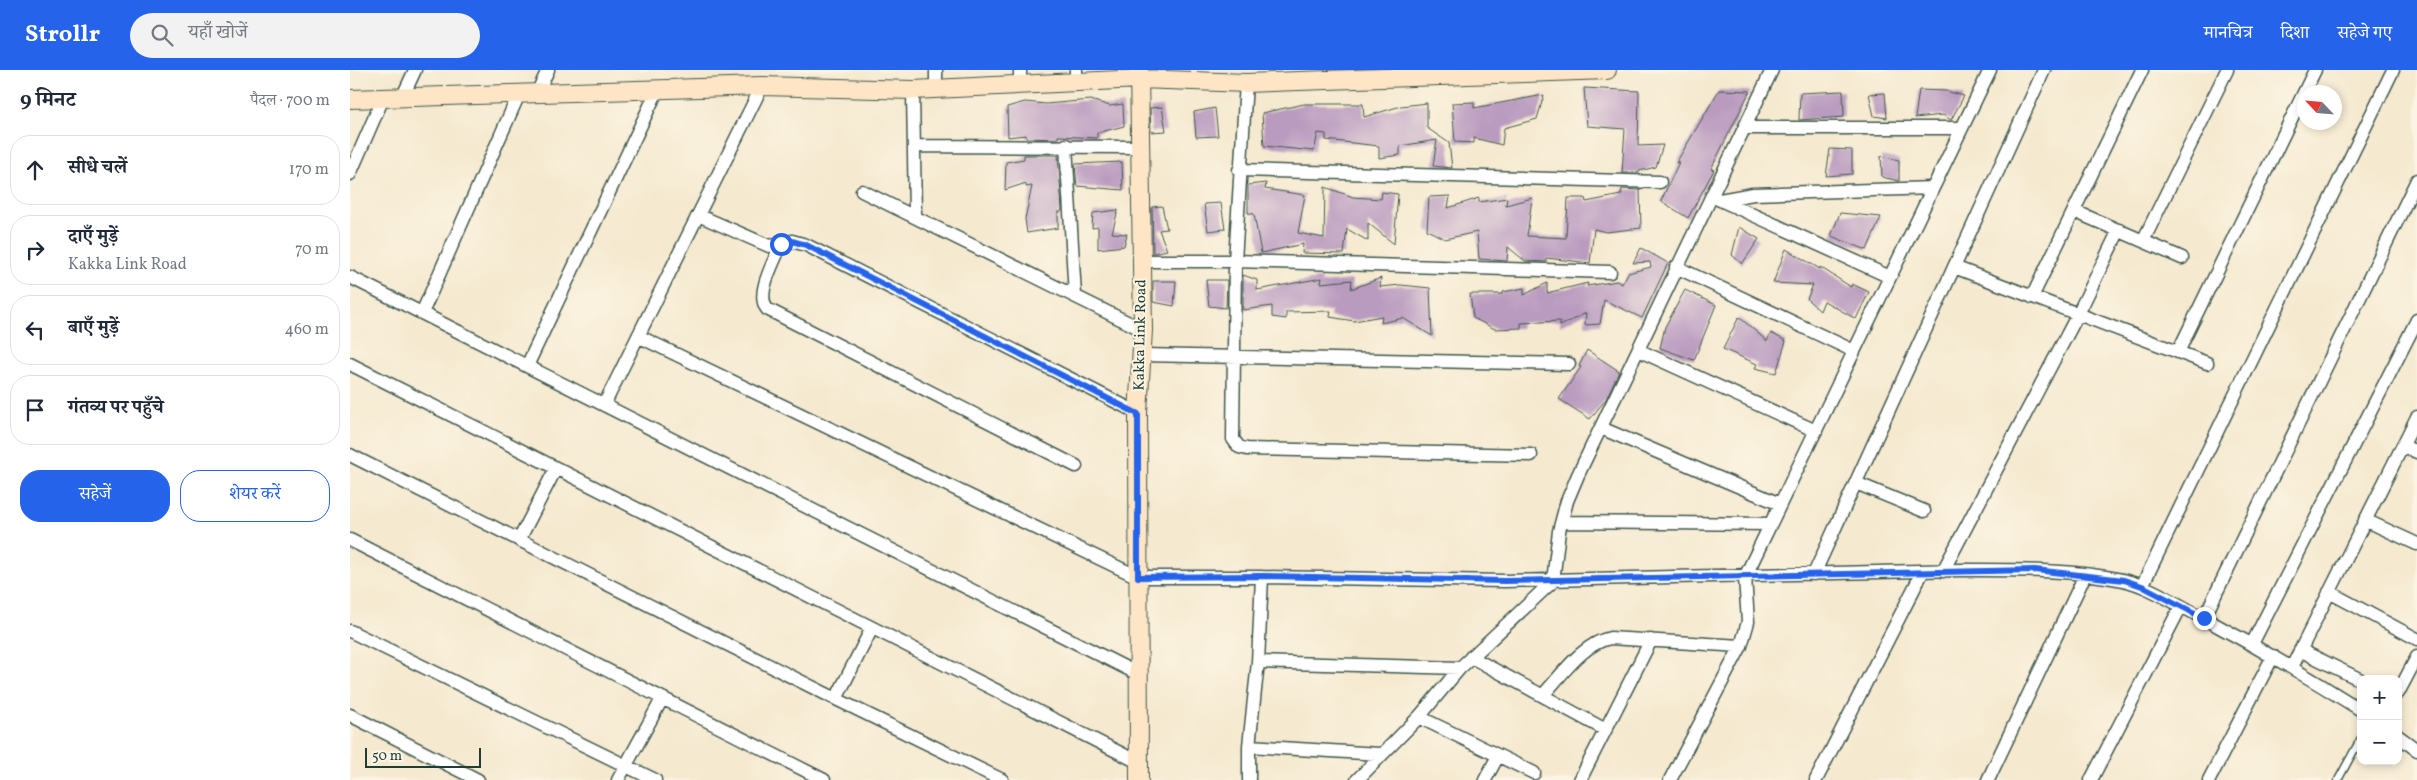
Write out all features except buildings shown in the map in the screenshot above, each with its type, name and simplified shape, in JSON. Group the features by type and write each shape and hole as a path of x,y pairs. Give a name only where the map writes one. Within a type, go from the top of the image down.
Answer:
{"street":[{"path":"402,98 415,70"},
{"path":"537,93 548,70"},
{"path":"936,70 936,89"},
{"path":"350,99 762,86 913,90 936,89 1020,78 1076,76 1140,75 1246,83 1366,74 1607,70"},
{"path":"1357,780 1380,754 1419,716 1460,668 1553,581 1562,522 1578,475 1676,267 1715,198 1744,128 1772,70"},
{"path":"1670,780 1741,646 1748,622 1745,577 1990,70"},
{"path":"1814,574 2044,70"},
{"path":"2032,297 2142,70"},
{"path":"2143,241 2227,70"},
{"path":"2178,352 2315,70"},
{"path":"2142,586 2393,70"},
{"name":"Kakka Link Road","path":"1140,75 1143,330 1138,414 1140,771"},
{"path":"1246,83 1239,170 1235,261 1233,439 1243,448 1531,455"},
{"path":"604,405 762,86"},
{"path":"527,366 658,89"},
{"path":"913,90 915,216"},
{"path":"422,314 519,94"},
{"path":"350,174 383,98"},
{"path":"1744,128 1962,128"},
{"path":"1066,145 1075,295"},
{"path":"914,146 1066,145 1140,147"},
{"path":"1239,170 1660,182"},
{"path":"2204,618 2417,180"},
{"path":"1715,198 1753,194 1933,188"},
{"path":"862,191 1143,330"},
{"path":"1715,198 1890,277"},
{"path":"2074,211 2182,258"},
{"path":"698,215 769,246 792,241 806,245 1138,414"},
{"path":"1943,571 2078,314 2118,230"},
{"path":"781,244 764,290 763,304 767,309 1076,466"},
{"path":"1142,260 1610,272"},
{"path":"1676,267 1854,351"},
{"path":"1954,268 2207,363"},
{"path":"350,277 1138,674"},
{"path":"2252,644 2417,320"},
{"path":"638,336 1138,577 1262,576 1553,581 1923,571 2035,570 2085,575 2124,580 2142,586 2252,644 2357,708"},
{"path":"1638,350 1816,431"},
{"path":"1142,355 1569,364"},
{"path":"350,364 555,470 872,628 1140,771"},
{"path":"2292,667 2417,417"},
{"path":"1601,428 1780,504"},
{"path":"2403,446 2417,452"},
{"path":"350,455 836,699 1002,780"},
{"path":"519,540 555,470"},
{"path":"1856,483 1924,511"},
{"path":"2365,520 2417,544"},
{"path":"1562,522 1770,524"},
{"path":"350,540 824,780"},
{"path":"1816,780 1923,571"},
{"path":"1988,780 2085,575"},
{"path":"1249,780 1249,746 1258,662 1262,576"},
{"path":"2329,592 2417,639"},
{"path":"2091,780 2181,606"},
{"path":"836,699 872,628"},
{"path":"350,631 655,780"},
{"path":"1543,695 1598,640 1610,638 1741,646"},
{"path":"1580,780 1651,640"},
{"path":"2300,650 2357,678"},
{"path":"2209,780 2273,656"},
{"path":"1472,657 1604,730"},
{"path":"2402,685 2417,657"},
{"path":"1258,662 1460,668"},
{"path":"618,780 662,699"},
{"path":"350,715 478,780"},
{"path":"1419,716 1534,773"},
{"path":"2402,739 2417,750"},
{"path":"1249,746 1380,754"},
{"path":"1485,780 1498,756"}],"lane":[{"path":"2338,780 2357,745"}],"route":[{"path":"781,244 797,241 806,245 1138,414 1138,577 1262,576 1553,581 1960,570 2035,570 2124,580 2142,586 2204,618"}]}
